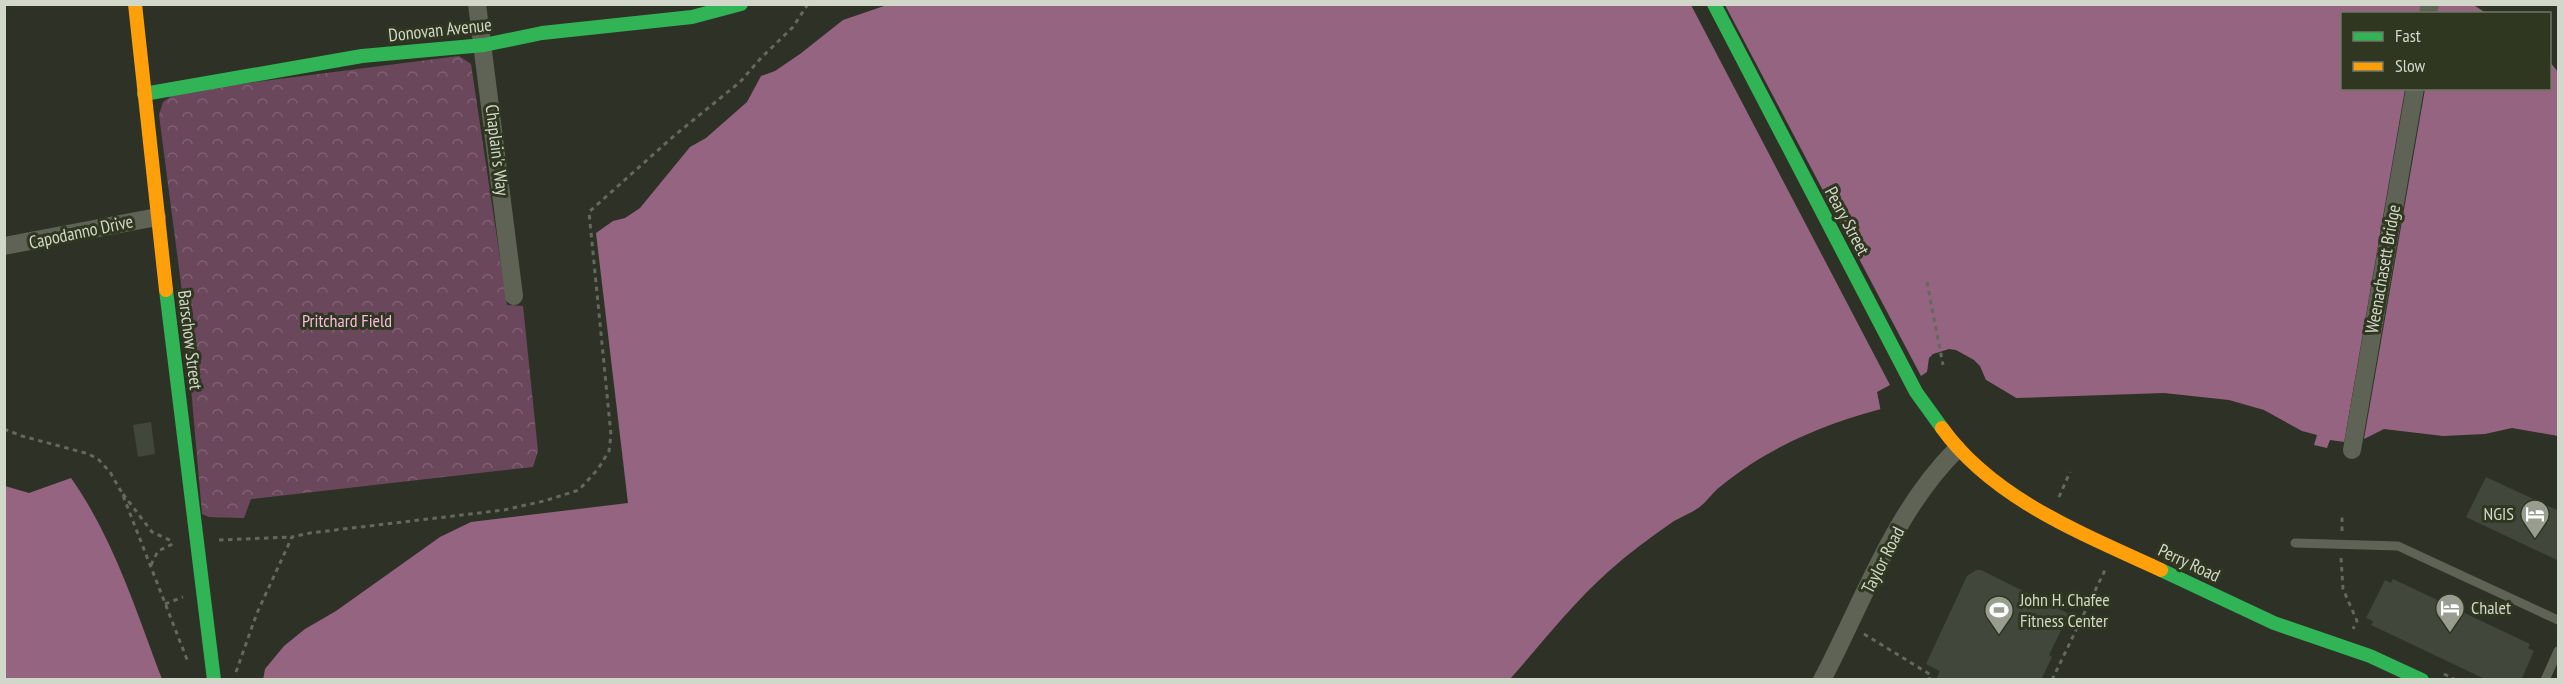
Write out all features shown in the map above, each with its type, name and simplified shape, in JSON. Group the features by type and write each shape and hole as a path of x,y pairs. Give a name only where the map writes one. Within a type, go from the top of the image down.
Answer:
{"street":[{"name":"Barschow Street","path":"135,4 157,217 214,680"},
{"name":"Chaplain's Way","path":"477,4 514,296"},
{"name":"Donovan Avenue","path":"144,94 362,56 484,45 542,33 692,17 741,4"},
{"name":"Peary Street","path":"1714,4 1916,392 1957,449"},
{"name":"Weenachasett Bridge","path":"2352,450 2415,90"},
{"name":"Capodanno Drive","path":"4,246 157,217"},
{"name":"Perry Road","path":"1957,449 2012,494 2093,538 2274,623 2346,647 2422,680"},
{"name":"Taylor Road","path":"1822,680 1911,503 1940,466 1957,449"}],"lane":[{"path":"2295,543 2398,546 2559,620"},
{"path":"2545,680 2559,651"}],"path":[{"path":"235,680 257,613 292,537 310,532 504,510 579,490 598,469 609,451 611,435 589,212 651,156 740,82 793,27 808,4"},
{"path":"2552,4 2559,5"},
{"path":"1927,282 1943,365"},
{"path":"4,429 89,454 99,460 110,472 122,493 189,665"},
{"path":"2342,513 2343,589 2356,621 2346,647"},
{"path":"150,566 158,551 175,543"},
{"path":"2052,680 2110,560"},
{"path":"1864,634 1931,675 1929,680"}],"green space":[{"name":"Pritchard Field","path":"459,56 471,64 507,305 523,306 538,451 533,467 251,499 244,518 209,517 202,514 184,307 159,115 163,102 177,92"}],"shaded area":[{"path":"2472,4 2484,12 2341,12 2341,90 2551,90 2551,63 2558,72 2558,440 2520,434 2471,439 2404,436 2374,446 2330,440 2327,448 2314,445 2317,435 2302,431 2264,410 2229,400 2164,393 2016,398 1986,380 1954,354 1942,357 1938,364 1895,397 1893,406 1847,419 1802,436 1740,471 1699,507 1665,527 1609,571 1570,610 1510,679 263,680 265,669 284,646 305,629 336,611 440,537 471,522 628,503 596,233 613,221 625,218 640,208 690,147 706,138 747,102 761,76 775,71 800,54 843,20 887,5"},
{"path":"4,464 71,478 112,550 162,679 5,679"}],"pier":[{"path":"1691,5 1725,5 1921,376 1927,372 1929,358 1933,354 1949,349 1956,350 1980,366 1986,380 2016,400 1984,383 1976,373 1953,357 1944,359 1934,383 1926,384 1927,386 1898,400 1895,408 1881,412 1877,392 1890,385"},
{"path":"2405,90 2425,90 2364,439 2384,429 2443,436 2485,434 2512,428 2558,436 2558,443 2520,437 2448,442 2404,439 2373,449 2344,443"},
{"path":"4,461 72,476 29,493 5,486"}],"building":[{"path":"151,422 155,454 138,457 133,425"},
{"name":"NGIS","path":"2486,477 2559,511 2559,561 2466,517"},
{"name":"John H. Chafee Fitness Center","path":"1976,570 1981,570 2069,614 2049,655 2052,657 2041,680 1936,680 1940,671 1926,664 1967,576"},
{"name":"Chalet","path":"2393,579 2530,644 2528,648 2534,651 2521,680 2487,680 2371,625 2373,621 2366,618 2385,580 2391,583"}],"traffic: fast":[{"path":"144,94 362,56 484,45 542,33 692,17 741,4"},
{"path":"1714,4 1916,392 1942,428"},
{"path":"166,290 214,680"},
{"path":"2161,570 2274,623 2370,656 2422,680"}],"traffic: slow":[{"path":"135,4 166,290"},
{"path":"1942,428 1963,453 2013,495 2071,528 2161,570"}],"place":[{"name":"NGIS","path":"2535,540"},
{"name":"Chalet","path":"2450,634"},
{"name":"John H. Chafee Fitness Center","path":"1999,636"}]}
